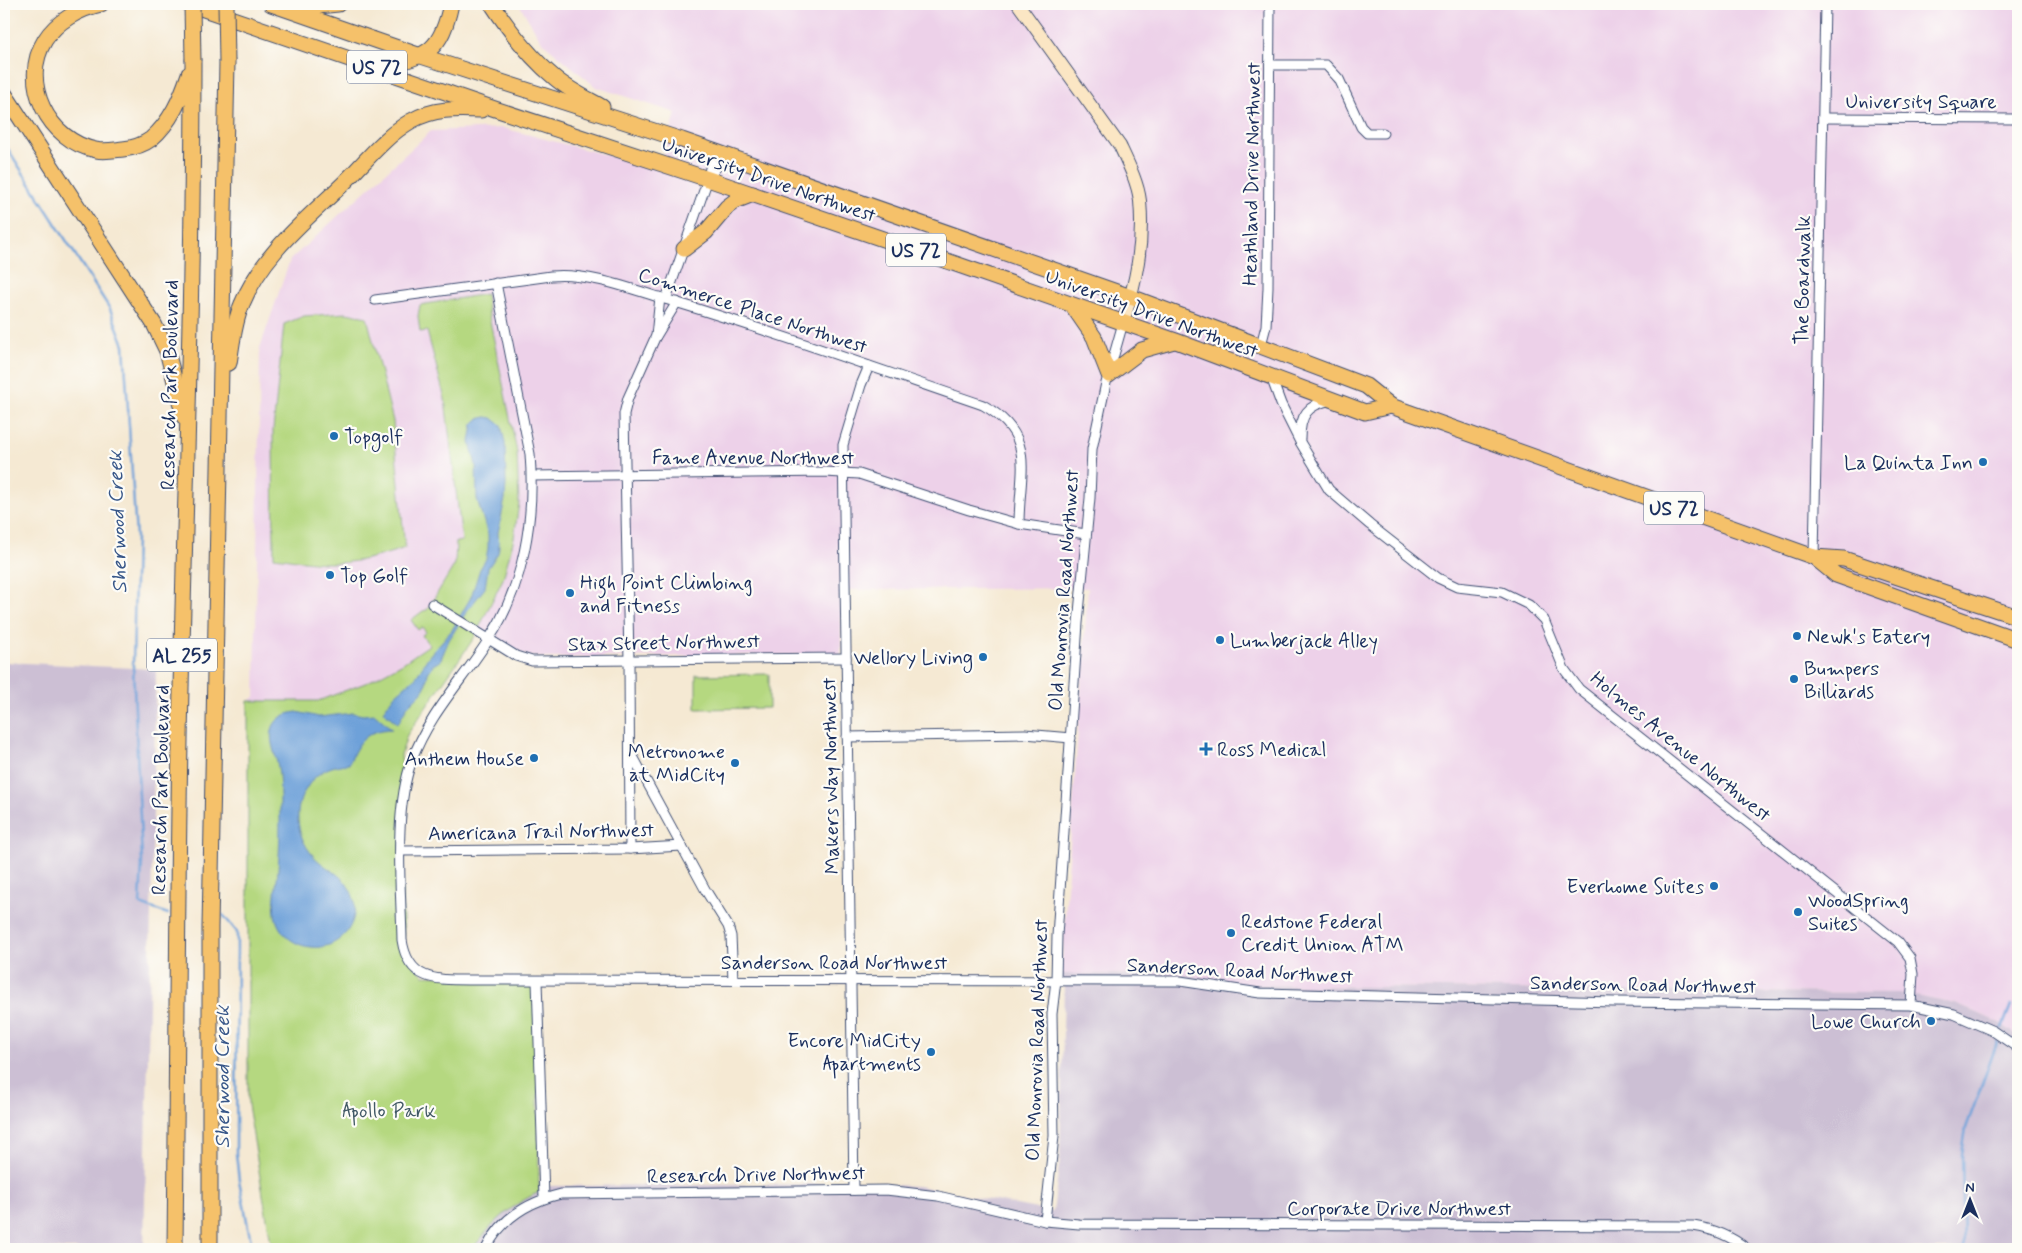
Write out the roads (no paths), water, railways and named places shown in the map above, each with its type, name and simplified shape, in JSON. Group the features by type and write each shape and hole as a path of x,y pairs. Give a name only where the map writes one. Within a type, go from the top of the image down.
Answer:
{"highway":[{"path":"101,4 63,20 53,29 38,52 35,65 38,95 44,111 53,125 68,138 96,150 132,148 149,140 163,127 176,107 193,61"},
{"name":"AL 255","path":"191,4 193,61"},
{"name":"University Drive Northwest","path":"191,4 1072,304 1366,412 1391,406"},
{"name":"AL 255","path":"210,1249 210,927 228,62 226,4"},
{"name":"University Drive Northwest","path":"271,4 422,56 720,153 1131,296 1366,386 1391,406 1814,557 1844,559 2018,617"},
{"path":"296,4 318,6 338,4"},
{"path":"378,68 422,56 432,48 447,20 451,4"},
{"path":"492,4 539,64 556,79 578,94 636,125"},
{"name":"Research Park Boulevard","path":"175,1249 181,698 189,436 193,61"},
{"path":"5,94 154,324 167,351 189,436"},
{"path":"221,404 241,305 273,253 300,222 343,184 379,146 410,121 442,110 460,108 495,109"},
{"path":"684,249 706,232 727,207 735,201 753,194"},
{"path":"1072,304 1094,337 1109,375 1142,350 1176,341"},
{"name":"University Drive Northwest","path":"1814,557 1836,575 2018,640"}],"street":[{"name":"Old Monrovia Road Northwest","path":"1018,4 1120,146 1128,162 1140,199 1140,254 1092,448 1090,498 1057,936 1056,980 1052,1014 1054,1136 1045,1221"},
{"name":"Heathland Drive Northwest","path":"1261,345 1266,326 1268,288 1270,4"},
{"name":"The Boardwalk","path":"1814,557 1825,4"},
{"path":"1270,65 1326,65 1339,79 1361,127 1367,133 1382,133"},
{"name":"University Square","path":"1823,118 2018,119"},
{"path":"708,179 720,153"},
{"path":"655,338 663,298 684,249 708,179 720,153"},
{"name":"Commerce Place Northwest","path":"375,300 496,283 574,275 677,302 983,405 998,413 1010,425 1020,443 1022,462 1019,524"},
{"name":"Sanderson Road Northwest","path":"496,283 527,440 532,476 530,515 522,562 507,602 489,639 437,712 418,746 407,775 400,821 402,940 404,954 411,966 423,975 436,980 851,979 1180,981 1275,993 1614,1002 1911,1005"},
{"path":"630,849 625,406 655,338 677,302"},
{"name":"Makers Way Northwest","path":"854,1190 843,445 861,385 870,366"},
{"name":"Holmes Avenue Northwest","path":"1271,377 1281,404 1300,442 1329,490 1438,578 1457,587 1502,592 1529,606 1544,620 1564,669 1579,688 1898,942 1910,958 1913,974 1911,1005"},
{"path":"1300,442 1301,422 1307,411 1320,402 1332,399"},
{"name":"Fame Avenue Northwest","path":"532,476 859,474 969,510 1019,524 1086,534"},
{"name":"Stax Street Northwest","path":"432,604 516,656 532,661 846,658"},
{"path":"847,737 1025,734 1071,738"},
{"path":"630,750 728,926 732,936 732,980"},
{"name":"Americana Trail Northwest","path":"401,851 630,849 682,846"},
{"path":"536,980 544,1198"},
{"path":"1911,1005 1954,1014 1993,1031 2018,1048"},
{"name":"Research Drive Northwest","path":"486,1249 509,1218 527,1205 544,1198 575,1193 902,1191 938,1196 1045,1221"},
{"name":"Corporate Drive Northwest","path":"1045,1221 1110,1225 1693,1226 1726,1235 1747,1249"}],"water":[{"path":"492,418 501,425 505,443 506,484 498,533 498,553 488,568 485,588 467,611 449,640 440,661 433,665 428,673 425,687 407,707 398,724 383,711 395,695 416,677 428,657 452,630 471,597 480,569 486,559 488,535 477,499 476,465 470,442 473,424 478,419"},
{"path":"297,712 319,717 353,713 363,715 375,714 392,729 376,732 364,738 349,764 324,770 314,778 301,798 298,808 299,829 307,848 313,856 346,884 352,893 355,905 352,923 345,934 334,943 321,947 300,945 286,936 279,927 274,909 279,853 280,791 278,767 271,735 273,726 278,719"}],"waterway":[{"name":"Sherwood Creek","path":"4,143 110,309 124,345 136,537 133,666 142,861 140,904 168,914"},
{"name":"Sherwood Creek","path":"223,915 237,932 236,1154 251,1242"},
{"path":"2002,1028 2011,1005"},
{"path":"1964,1249 1962,1154 1966,1128 1997,1043"}],"place":[{"name":"Topgolf","path":"334,436"},
{"name":"La Quinta Inn","path":"1983,462"},
{"name":"Top Golf","path":"330,575"},
{"name":"High Point Climbing and Fitness","path":"570,593"},
{"name":"Newk's Eatery","path":"1797,636"},
{"name":"Lumberjack Alley","path":"1220,640"},
{"name":"Wellory Living","path":"983,657"},
{"name":"Bumpers Billiards","path":"1794,679"},
{"name":"Ross Medical","path":"1206,749"},
{"name":"Anthem House","path":"534,758"},
{"name":"Metronome at MidCity","path":"735,763"},
{"name":"Everhome Suites","path":"1714,886"},
{"name":"WoodSpring Suites","path":"1798,912"},
{"name":"Redstone Federal Credit Union ATM","path":"1231,933"},
{"name":"Lowe Church","path":"1931,1021"},
{"name":"Encore MidCity Apartments","path":"931,1052"}],"park label":[{"name":"Apollo Park","path":"389,1110"}]}
